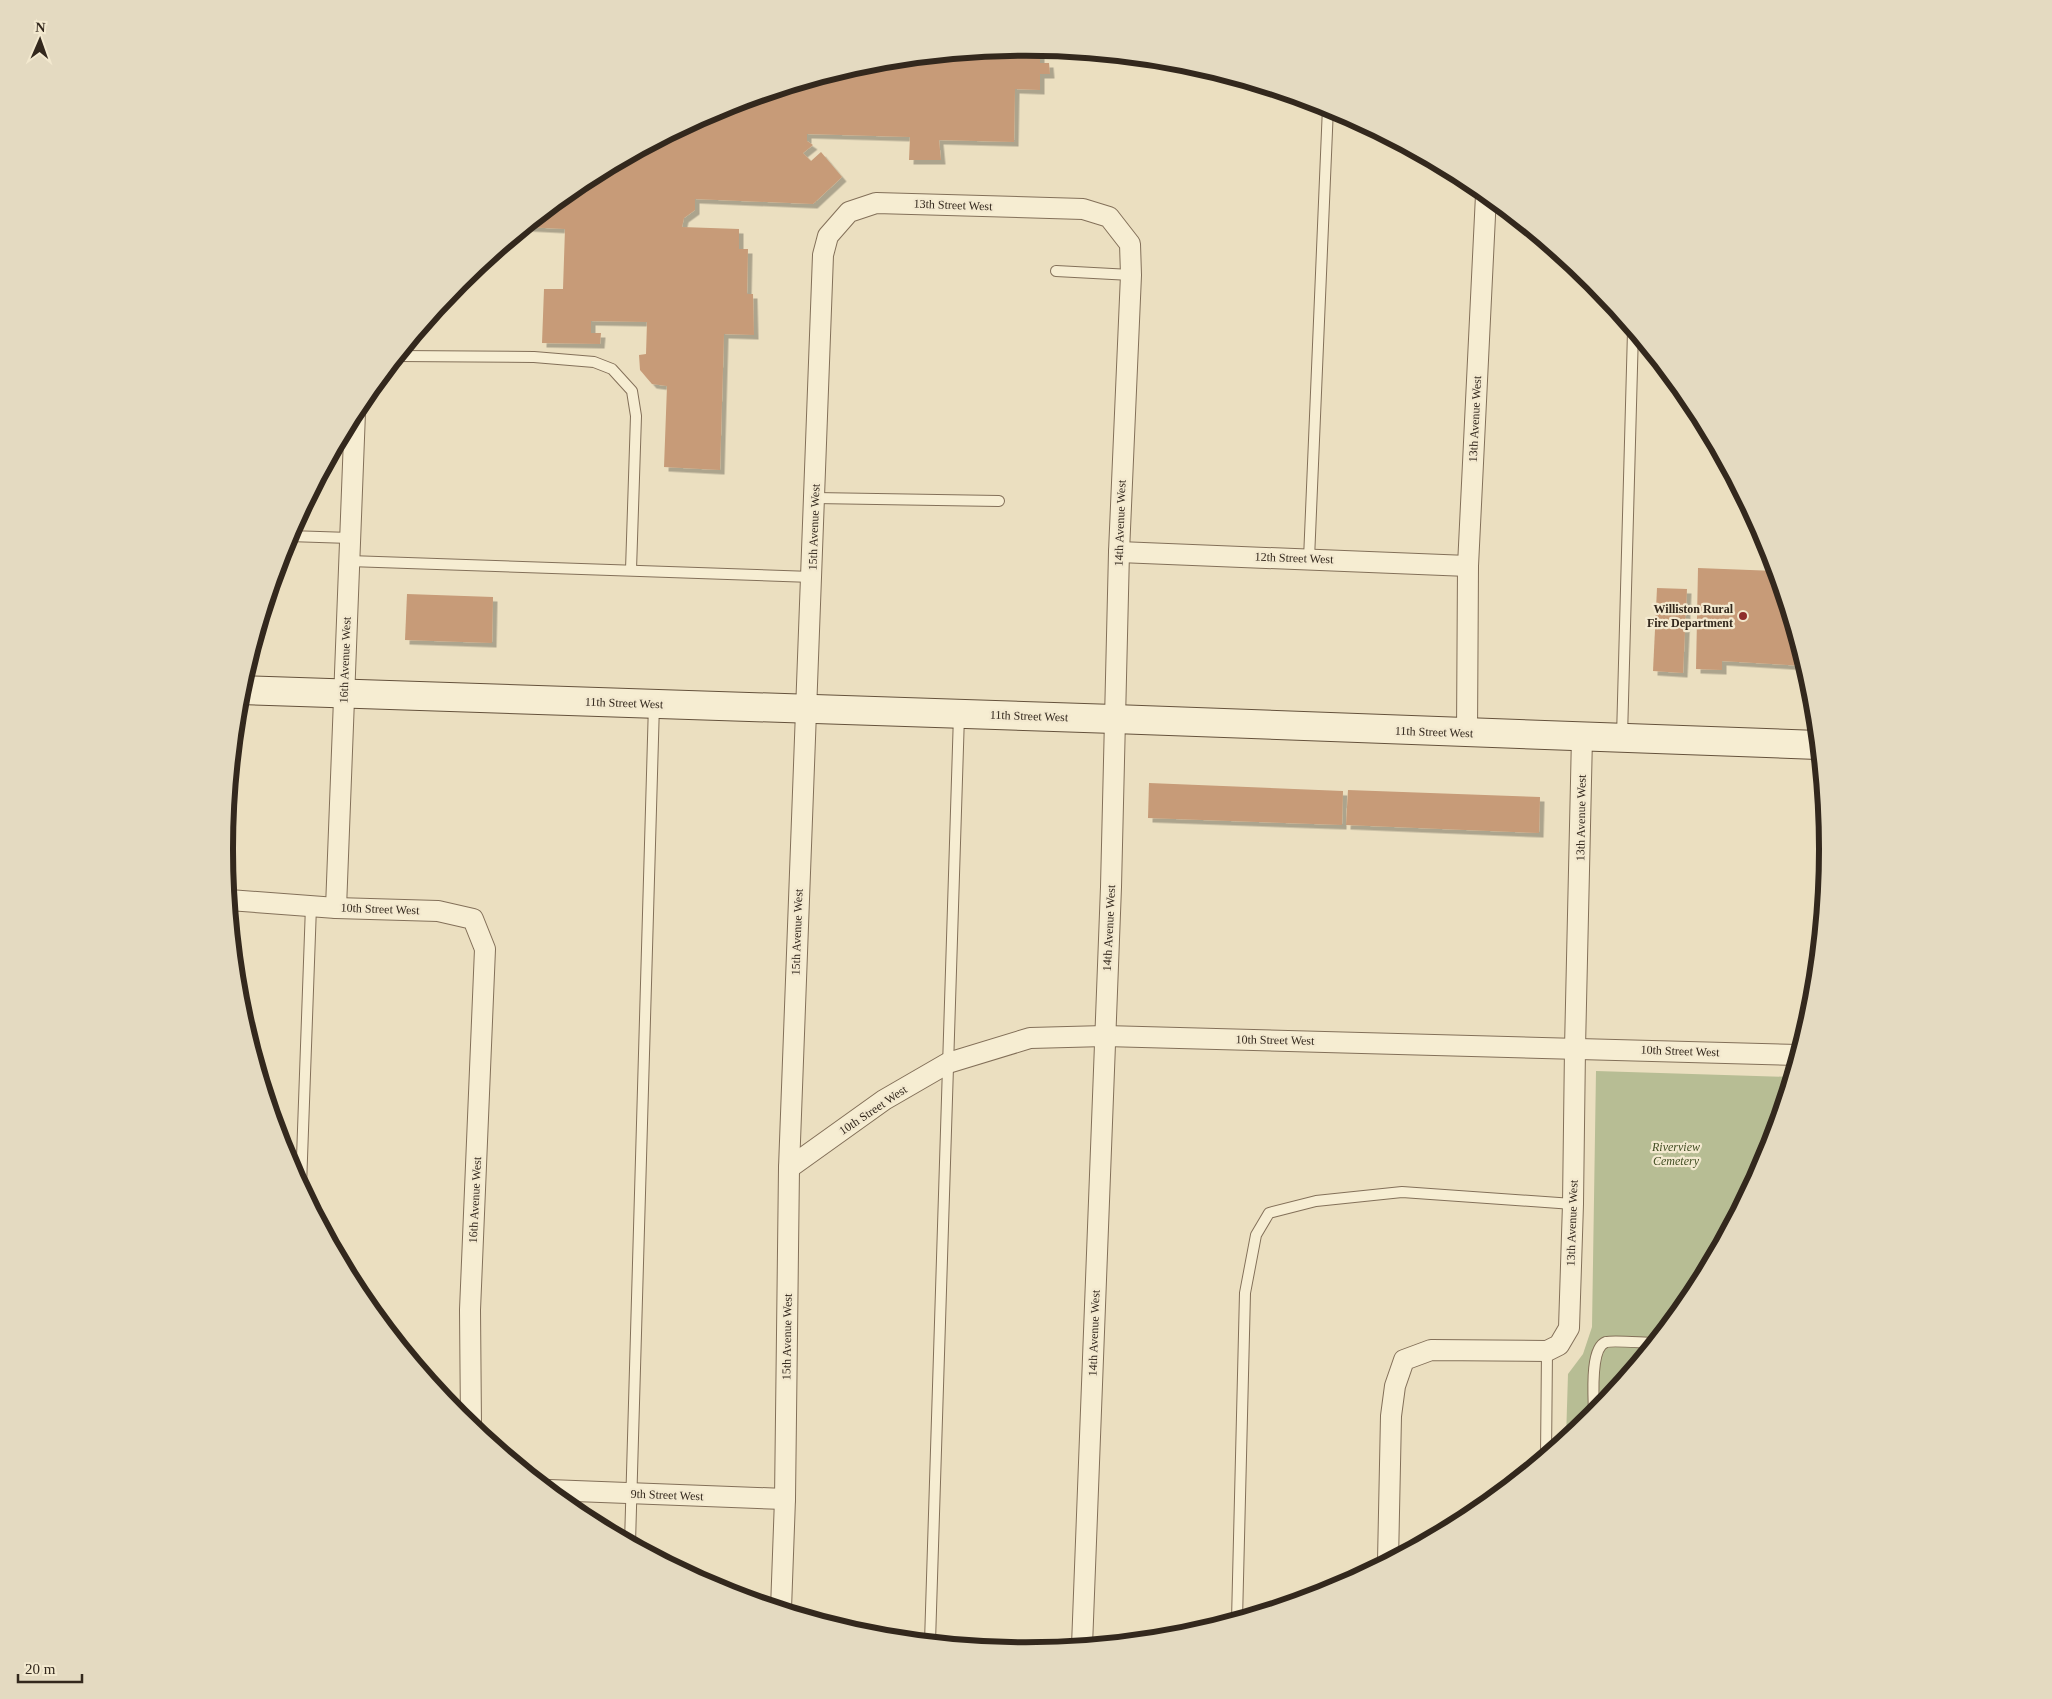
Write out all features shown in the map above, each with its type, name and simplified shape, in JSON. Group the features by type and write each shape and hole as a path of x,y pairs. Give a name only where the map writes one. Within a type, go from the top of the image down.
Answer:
{"main road":[{"name":"11th Street West","path":"249,690 1812,745"}],"street":[{"name":"13th Street West","path":"824,255 828,236 849,212 876,203 1083,208 1109,217"},
{"name":"13th Avenue West","path":"1467,733 1468,566 1486,203"},
{"name":"14th Avenue West","path":"1082,1641 1111,887 1119,552 1131,275 1130,244 1109,217"},
{"name":"15th Avenue West","path":"781,1604 785,1499 788,1168 824,255"},
{"name":"16th Avenue West","path":"336,908 354,428"},
{"name":"12th Street West","path":"1119,552 1309,558 1468,566"},
{"name":"13th Avenue West","path":"1547,1351 1559,1345 1569,1328 1582,737"},
{"name":"10th Street West","path":"234,900 336,908 438,912 473,919 485,949 485,974"},
{"name":"16th Avenue West","path":"471,1416 470,1310 485,974"},
{"name":"10th Street West","path":"788,1168 884,1100 948,1063 1030,1038 1105,1036 1575,1048 1792,1056"},
{"path":"1388,1555 1391,1416 1395,1386 1404,1360 1432,1350 1547,1351"},
{"name":"9th Street West","path":"559,1490 785,1499"}],"lane":[{"path":"1309,558 1328,116"},
{"path":"1056,271 1131,275"},
{"path":"1622,738 1633,339"},
{"path":"406,356 534,357 594,362 612,369 632,391 636,416 631,570"},
{"path":"815,498 999,501"},
{"path":"298,536 350,538"},
{"path":"349,561 812,577"},
{"path":"630,1537 654,704"},
{"path":"930,1637 959,714"},
{"path":"302,1171 311,906"},
{"path":"1237,1614 1245,1293 1256,1235 1269,1213 1316,1201 1402,1192 1573,1204"},
{"path":"1594,1402 1595,1357 1599,1347 1607,1342 1646,1343"},
{"path":"1546,1448 1547,1351"}],"green space":[{"name":"Riverview Cemetery","path":"1596,1071 1785,1077 1759,1153 1713,1246 1686,1290 1622,1373 1566,1430 1568,1374 1583,1354 1592,1327"}],"building":[{"path":"1026,56 1040,57 1040,63 1049,63 1050,74 1040,74 1040,90 1015,89 1014,142 939,140 941,160 909,160 910,137 807,134 807,141 813,145 803,153 811,161 821,152 842,177 813,204 695,199 695,210 684,218 682,227 739,229 739,249 748,249 747,294 753,294 754,335 724,334 720,470 664,467 667,386 652,384 640,370 639,355 646,354 647,322 591,321 591,333 601,333 600,344 542,343 544,289 563,289 565,229 534,227 585,190 629,163 675,138 771,98 871,71 922,63"},
{"name":"Williston Rural Fire Department","path":"1698,568 1768,571 1797,666 1722,661 1722,670 1696,669"},
{"path":"1657,588 1687,589 1683,673 1653,671"},
{"path":"407,594 493,597 492,643 405,640"},
{"path":"1149,783 1343,791 1342,825 1148,818"},
{"path":"1348,790 1540,797 1539,833 1346,825"}],"place":[{"name":"Williston Rural Fire Department","path":"1743,616"}]}
